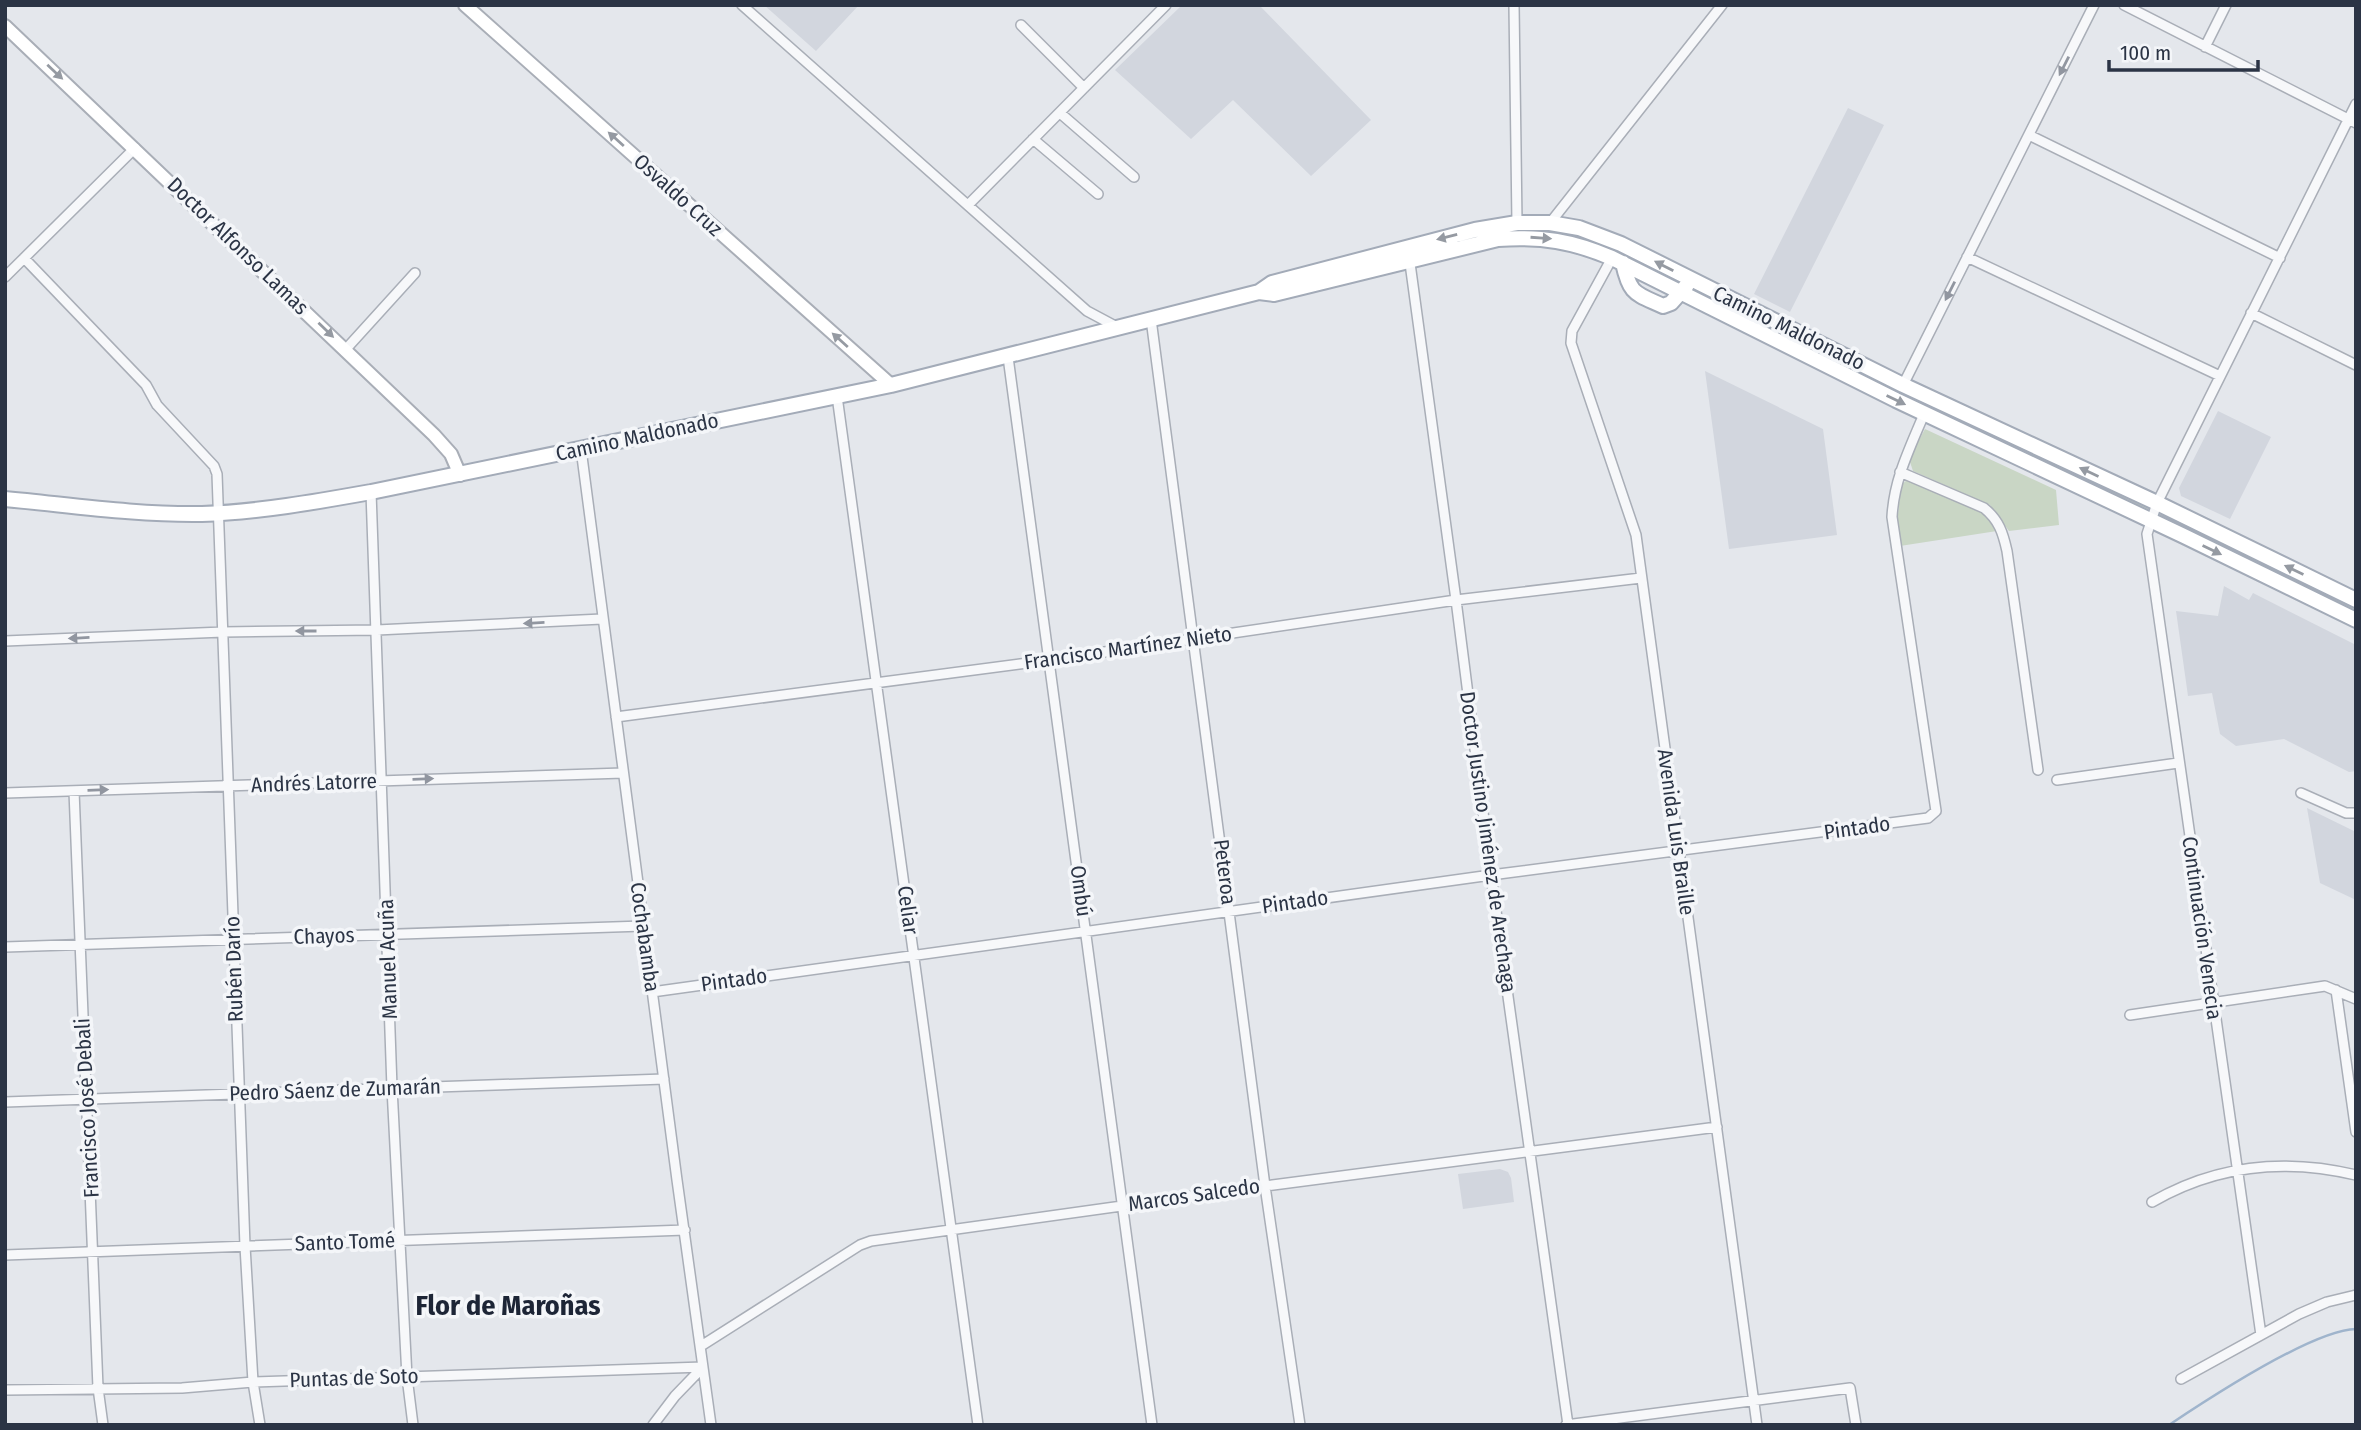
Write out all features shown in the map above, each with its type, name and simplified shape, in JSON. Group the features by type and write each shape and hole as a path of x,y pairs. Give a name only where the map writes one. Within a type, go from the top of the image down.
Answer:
{"main road":[{"name":"Camino Maldonado","path":"1408,254 1475,230 1517,223 1550,223 1601,235 1687,286 1924,414 2356,620"},
{"name":"Camino Maldonado","path":"5,499 158,513 217,513 298,505 460,475 891,385 1259,292 1272,283 1408,254 1487,241 1536,237 1574,244 1687,286 2157,503 2356,600"},
{"path":"1618,260 1628,285 1651,300 1668,305 1687,286"}],"street":[{"name":"Osvaldo Cruz","path":"465,5 891,385"},
{"path":"742,5 1087,311 1120,328"},
{"path":"968,205 1166,5"},
{"path":"1514,5 1517,223"},
{"path":"1550,223 1722,5"},
{"path":"1903,385 2094,5"},
{"path":"2124,5 2352,121"},
{"path":"2205,47 2226,5"},
{"path":"1021,25 1084,88"},
{"name":"Doctor Alfonso Lamas","path":"5,26 434,435 451,454 460,475"},
{"path":"2150,521 2251,313 2352,121 2356,104"},
{"path":"1060,113 1134,177"},
{"path":"2029,135 2280,258"},
{"path":"1033,139 1098,194"},
{"path":"5,277 135,148"},
{"name":"Doctor Justino Jiménez de Arechaga","path":"1408,254 1568,1425"},
{"path":"1968,257 2220,376"},
{"name":"Rubén Darío","path":"24,258 146,384 157,405 214,466 217,474 245,1246 253,1382 260,1425"},
{"name":"Avenida Luis Braille","path":"1618,260 1572,331 1571,343 1636,535 1757,1425"},
{"path":"346,349 415,273"},
{"path":"1080,339 1088,328 1087,311"},
{"path":"2251,313 2356,365"},
{"name":"Peteroa","path":"1151,319 1265,1186 1300,1425"},
{"name":"Ombú","path":"1008,356 1152,1425"},
{"name":"Celiar","path":"837,396 978,1425"},
{"path":"1924,414 1900,472 1984,508 1999,525 2007,551 2038,770"},
{"name":"Cochabamba","path":"581,449 712,1425"},
{"name":"Pintado","path":"652,992 1491,875 1928,818 1936,811 1894,540 1894,490 1900,472"},
{"name":"Manuel Acuña","path":"371,492 392,1088 407,1377 412,1425"},
{"name":"Continuación Venecia","path":"2150,521 2147,534 2260,1335"},
{"name":"Francisco Martínez Nieto","path":"616,716 1050,660 1456,600 1641,578"},
{"path":"5,641 223,632 377,630 602,619"},
{"path":"2057,780 2178,763"},
{"name":"Andrés Latorre","path":"5,793 623,772"},
{"name":"Francisco José Debali","path":"74,791 98,1388 103,1425"},
{"path":"2301,793 2346,813 2356,813"},
{"name":"Chayos","path":"5,947 643,926"},
{"path":"2130,1015 2325,986 2356,999"},
{"path":"2336,990 2356,1132"},
{"name":"Pedro Sáenz de Zumarán","path":"5,1102 664,1079"},
{"name":"Marcos Salcedo","path":"701,1346 860,1245 871,1241 1122,1205 1717,1127"},
{"path":"2151,1202 2179,1188 2236,1169 2273,1165 2323,1167 2356,1175"},
{"name":"Santo Tomé","path":"5,1255 685,1230"},
{"path":"2181,1379 2327,1302 2356,1295"},
{"path":"653,1425 685,1384 703,1367"},
{"name":"Puntas de Soto","path":"5,1390 182,1388 253,1382 703,1367"},
{"path":"1568,1425 1850,1388 1856,1425"}],"shaded area":[{"path":"764,5 859,5 816,51"},
{"path":"1182,5 1259,5 1371,120 1311,176 1233,100 1191,139 1115,70"},
{"path":"1848,108 1884,125 1790,312 1754,294"},
{"path":"1705,371 1823,429 1837,535 1729,549"},
{"path":"2218,411 2271,437 2230,519 2181,496 2179,488"},
{"path":"2224,586 2249,600 2253,593 2356,645 2356,771 2349,772 2284,739 2236,746 2220,734 2212,693 2188,696 2176,611 2218,616"},
{"path":"2307,808 2356,832 2356,900 2320,883"},
{"path":"1500,1169 1508,1172 1511,1178 1514,1202 1463,1209 1458,1174"}],"green space":[{"path":"1518,229 1550,229 1584,237 1684,283 1682,286 1589,241 1549,232 1505,235 1432,249 1452,240"},
{"path":"1694,288 2149,508 2147,511 1692,291"},
{"path":"1925,429 2056,490 2059,525 2009,531 1990,505 1913,471 1909,459"},
{"path":"1907,480 1983,513 1989,517 1997,531 1900,546 1897,524 1901,485"},
{"path":"2162,513 2356,607 2356,612 2161,517"}],"waterway":[{"path":"2169,1425 2234,1383 2288,1353 2337,1332 2356,1329"}],"district":[{"name":"Flor de Maroñas","path":"508,1305"}]}
